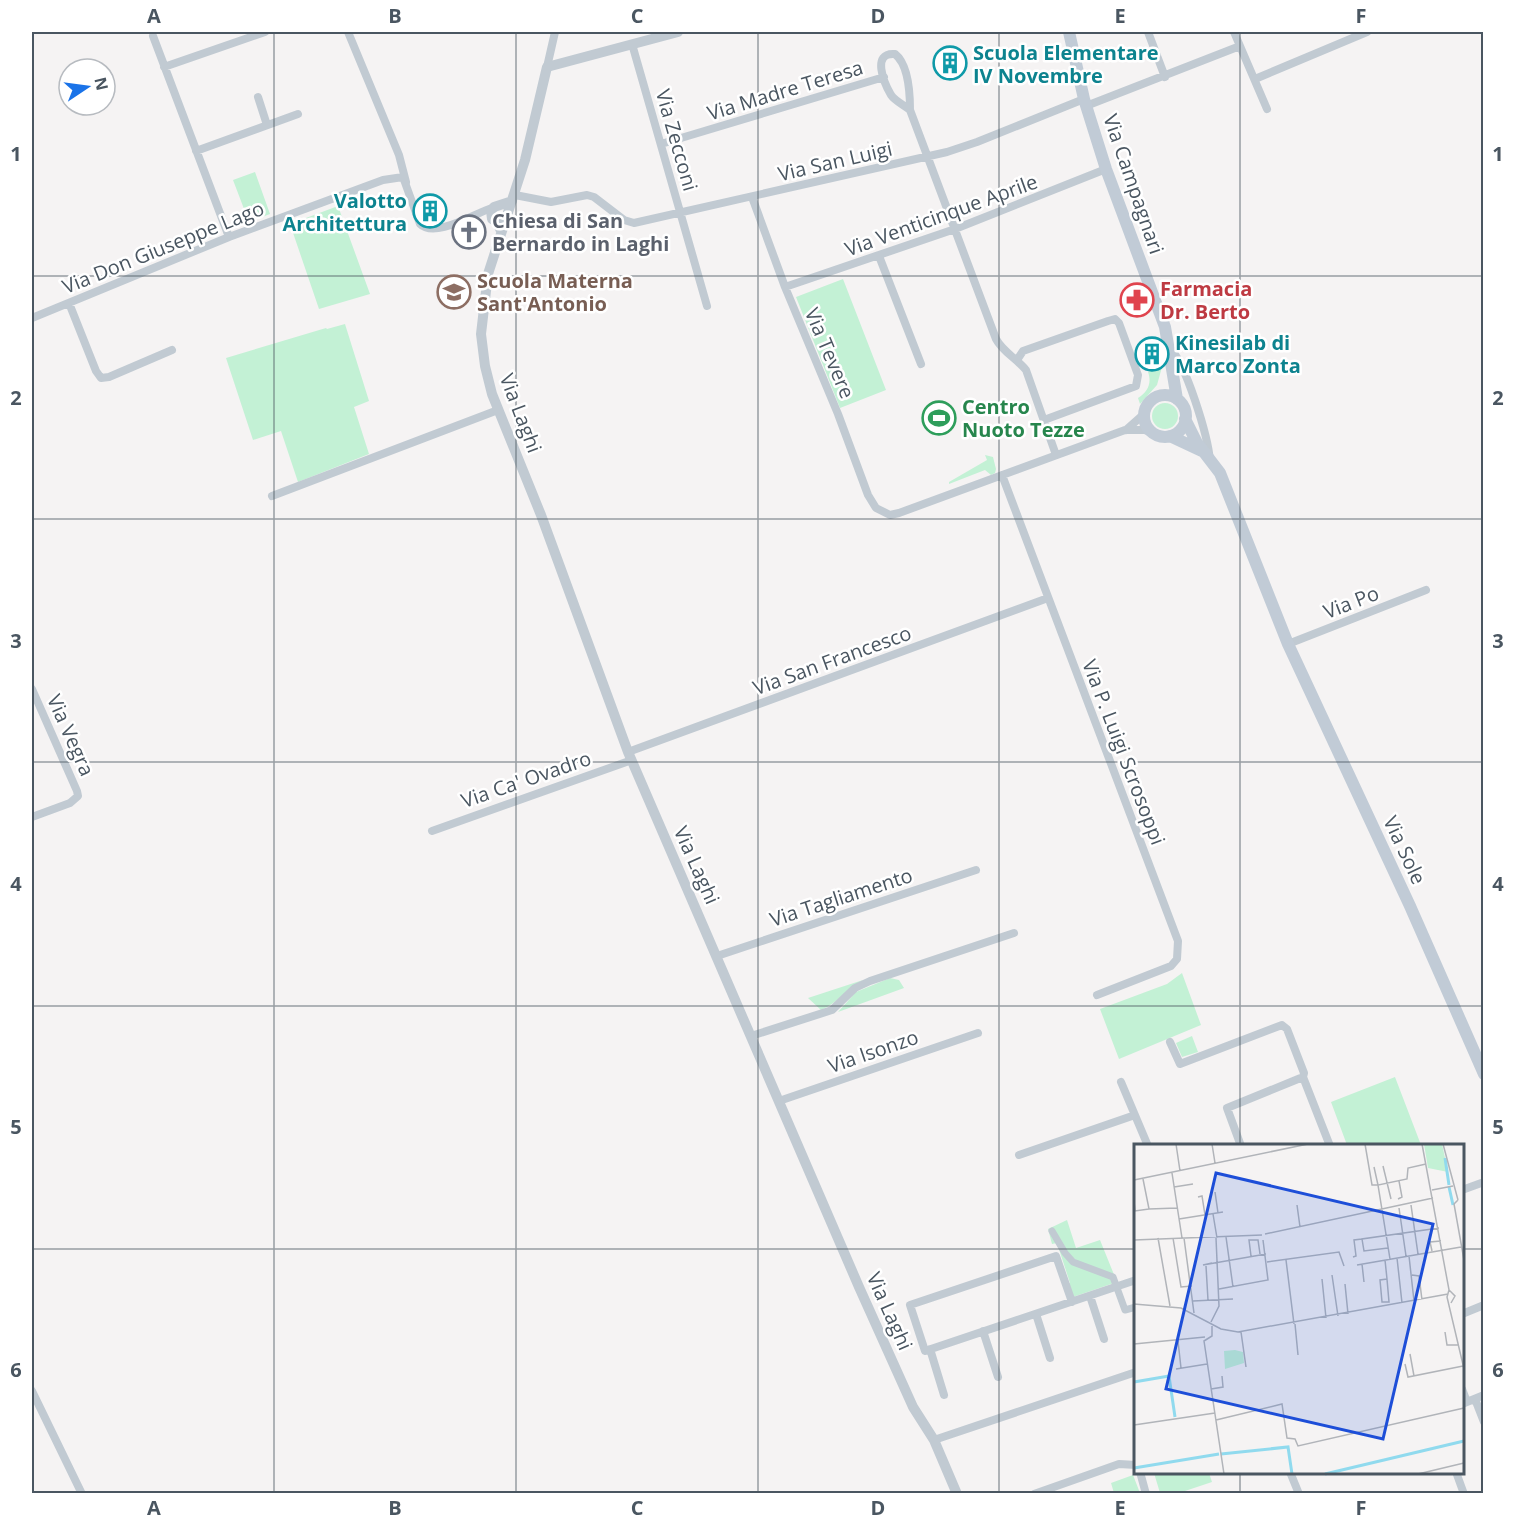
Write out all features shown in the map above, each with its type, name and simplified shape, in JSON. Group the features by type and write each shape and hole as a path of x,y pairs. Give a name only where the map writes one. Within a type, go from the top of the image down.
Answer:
{"main road":[{"name":"Via Campagnari","path":"1069,32 1085,102 1106,169 1165,327 1177,399"},
{"path":"1155,397 1167,395 1177,399 1184,408 1185,419 1180,430 1170,436 1163,437 1151,432 1147,427 1144,414 1146,407 1167,380 1171,364"},
{"name":"Via Campagnari","path":"1185,419 1191,433 1220,473 1288,644"},
{"path":"1170,436 1192,445 1207,456"},
{"name":"Via Sole","path":"1288,644 1410,906 1484,1074"}],"street":[{"path":"164,67 265,32"},
{"path":"348,32 405,169 406,182 420,224 424,228 440,228 467,219 496,216"},
{"path":"555,32 547,67 678,32"},
{"path":"1148,32 1165,76"},
{"path":"1234,32 1267,109"},
{"path":"1255,79 1367,32"},
{"path":"153,36 229,237"},
{"name":"Via Zecconi","path":"513,198 551,202 587,195 624,220 634,223 681,214 632,44"},
{"name":"Via San Luigi","path":"681,214 977,142 1085,102 1165,76 1240,46"},
{"name":"Via Madre Teresa","path":"910,110 891,95 880,64 882,58 887,54 897,55 910,87 910,110 996,339 1002,350 1017,360 1026,370 1056,455"},
{"name":"Via Laghi","path":"547,67 531,138 513,198 496,216 481,334 485,366 498,410 538,506 630,756 913,1407 934,1440 957,1494"},
{"name":"Via Madre Teresa","path":"662,144 884,77"},
{"path":"258,97 267,125"},
{"path":"196,151 298,114"},
{"name":"Via Venticinque Aprile","path":"785,287 955,230 1106,169"},
{"name":"Via Don Giuseppe Lago","path":"32,318 229,237 382,180 403,177 406,182"},
{"name":"Via Tevere","path":"752,197 785,287 868,495 876,508 886,514 898,513 1002,475"},
{"path":"681,214 707,306"},
{"path":"879,256 921,364"},
{"path":"69,303 96,371 101,378 172,350"},
{"path":"1017,360 1023,351 1108,321 1115,319 1119,323 1138,375 1136,386 1044,420"},
{"name":"Via Campagnari","path":"1169,347 1176,354 1194,399 1205,432 1207,456"},
{"path":"272,496 498,410"},
{"path":"1125,430 1144,414"},
{"path":"1002,475 1125,430 1151,432"},
{"name":"Via P. Luigi Scrosoppi","path":"1002,475 1178,942 1177,959 1171,966 1097,995"},
{"name":"Via Po","path":"1288,644 1426,590"},
{"name":"Via San Francesco","path":"630,756 1048,598"},
{"name":"Via Vegra","path":"32,688 78,796 70,802 32,817"},
{"name":"Via Ca' Ovadro","path":"432,831 630,756"},
{"name":"Via Tagliamento","path":"717,956 976,870"},
{"path":"751,1036 832,1010 855,988 870,981 1014,933"},
{"path":"1170,1042 1179,1064 1282,1024 1287,1029 1329,1144"},
{"name":"Via Isonzo","path":"779,1101 978,1033"},
{"path":"1240,1144 1227,1108 1303,1077"},
{"path":"1121,1082 1147,1144"},
{"path":"1019,1155 1135,1115"},
{"path":"1464,1189 1484,1182"},
{"path":"1052,1231 1073,1262 1113,1277 1125,1310 1134,1308"},
{"path":"1072,1302 1056,1256 910,1305 925,1351 983,1332 1117,1287 1134,1281"},
{"path":"1090,1296 1104,1339"},
{"path":"1464,1313 1484,1305"},
{"path":"1036,1314 1050,1358"},
{"path":"983,1332 998,1377"},
{"path":"930,1349 944,1395"},
{"path":"934,1440 1134,1373"},
{"path":"32,1390 82,1494"},
{"path":"1472,1400 1484,1422"},
{"path":"1034,1494 1119,1464 1134,1465"},
{"path":"1140,1474 1146,1494"},
{"path":"1290,1474 1299,1494"},
{"path":"1456,1474 1464,1494"}],"green space":[{"path":"255,172 270,214 249,222 233,180"},
{"path":"338,206 370,294 319,309 290,224"},
{"path":"843,279 886,390 840,408 796,297"},
{"path":"345,324 369,401 354,407 369,454 298,482 281,431 253,440 226,358"},
{"path":"1162,367 1157,385 1140,404 1138,398 1147,390 1149,383 1148,372"},
{"path":"1165,403 1175,406 1178,416 1175,426 1165,429 1155,426 1152,416 1155,406"},
{"path":"985,455 993,457 995,473 991,475 985,470 949,484 987,460"},
{"path":"1182,973 1201,1025 1119,1059 1100,1009 1167,984"},
{"path":"890,978 899,980 904,988 838,1012 856,992"},
{"path":"863,980 821,1010 808,998"},
{"path":"1192,1036 1198,1052 1182,1057 1176,1043"},
{"path":"1395,1077 1421,1144 1347,1144 1331,1102"},
{"path":"1067,1220 1076,1248 1100,1240 1117,1282 1070,1298 1067,1284 1070,1283 1057,1243 1052,1244 1048,1229"},
{"path":"1154,1474 1209,1474 1212,1482 1179,1493 1160,1493"},
{"path":"1133,1475 1140,1493 1114,1493 1111,1483"}],"place":[{"name":"Scuola Elementare IV Novembre","path":"950,63"},
{"name":"Valotto Architettura","path":"430,211"},
{"name":"Chiesa di San Bernardo in Laghi","path":"469,232"},
{"name":"Scuola Materna Sant'Antonio","path":"454,292"},
{"name":"Farmacia Dr. Berto","path":"1137,300"},
{"name":"Kinesilab di Marco Zonta","path":"1152,354"},
{"name":"Centro Nuoto Tezze","path":"939,418"}]}
